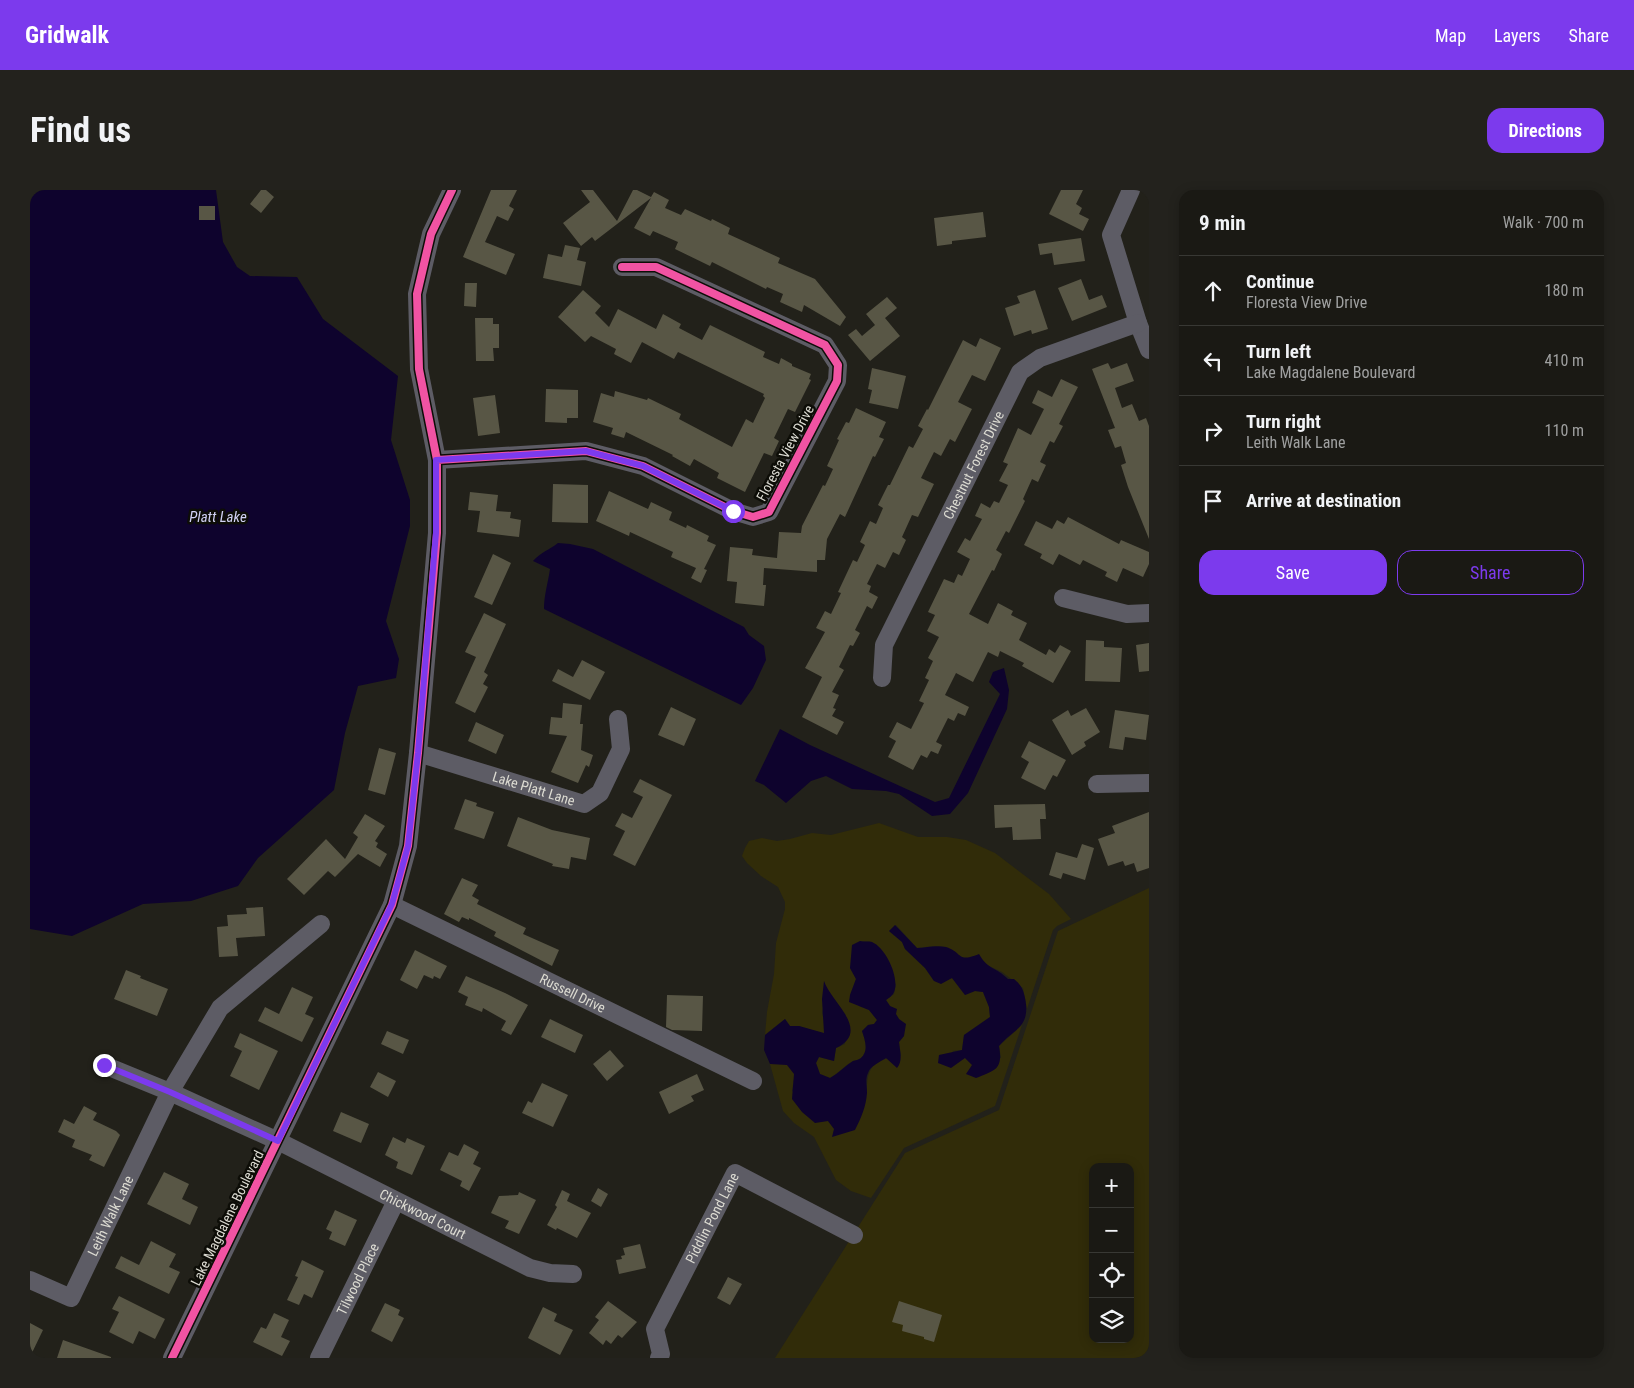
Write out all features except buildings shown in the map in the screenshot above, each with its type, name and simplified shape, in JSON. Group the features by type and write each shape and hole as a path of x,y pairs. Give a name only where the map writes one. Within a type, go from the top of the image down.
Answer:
{"street":[{"name":"Lake Magdalene Boulevard","path":"172,1358 392,904 408,846 418,753 436,533 436,460 419,369 417,294 431,234 452,190"},
{"path":"1131,190 1110,235 1138,323 1149,350"},
{"name":"Floresta View Drive","path":"436,460 586,451 643,466 733,511 753,518 768,512 836,381 838,365 825,345 656,267 622,268"},
{"name":"Chestnut Forest Drive","path":"882,678 884,645 1020,372 1040,358 1138,323"},
{"path":"1063,598 1127,614 1149,613"},
{"name":"Lake Platt Lane","path":"418,753 584,804 600,793 621,749 618,719"},
{"path":"1097,784 1149,783"},
{"name":"Russell Drive","path":"392,904 753,1081"},
{"name":"Leith Walk Lane","path":"30,1280 71,1298 170,1092 220,1008 321,924"},
{"path":"104,1065 170,1092 278,1141"},
{"name":"Chickwood Court","path":"278,1141 530,1268 550,1273 573,1274"},
{"name":"Piddlin Pond Lane","path":"659,1358 661,1354 655,1329 735,1173 854,1235"},
{"name":"Tilwood Place","path":"319,1358 396,1201"}],"shaded area":[{"path":"879,823 918,837 947,837 966,840 995,853 1049,894 1071,919 1053,930 1027,1009 1023,988 1002,972 985,964 961,958 956,953 935,946 917,948 896,925 889,931 902,942 905,949 925,968 934,981 952,978 965,995 975,991 983,992 989,1007 990,1017 964,1035 962,1050 952,1051 973,1065 1001,1058 999,1046 1022,1025 995,1106 904,1148 871,1198 851,1191 836,1180 814,1137 794,1123 783,1111 770,1064 787,1064 795,1074 792,1091 834,1128 867,1093 870,1070 885,1059 901,1056 899,1042 904,1036 899,1019 886,1000 894,994 896,985 872,942 860,941 850,968 856,979 850,995 859,1006 869,1010 877,1020 862,1031 866,1045 865,1052 860,1059 853,1061 830,1078 820,1074 816,1063 819,1057 834,1061 836,1048 845,1044 846,1015 827,990 822,1013 824,1034 799,1026 790,1026 785,1019 765,1035 774,974 776,943 785,909 785,902 778,887 761,876 742,856 749,841 762,838 777,841 812,833 831,835"},
{"path":"1149,888 1149,1358 775,1358 905,1153 999,1110 1058,931"}],"water":[{"name":"Platt Lake","path":"30,190 216,190 223,242 237,267 250,276 297,277 323,319 398,376 391,440 410,500 410,526 386,621 399,659 396,678 358,686 345,733 334,790 258,858 238,886 191,901 143,904 72,936 30,929"},
{"path":"558,543 593,549 744,627 749,635 764,646 766,660 753,688 741,705 544,609 550,569 533,561"},
{"path":"1004,668 1009,690 1007,709 968,793 950,814 932,816 899,794 886,791 852,789 826,776 811,781 786,803 764,785 755,781 780,729 810,745 935,802 949,798 1000,694 989,682 993,672"},
{"path":"895,925 917,948 946,947 967,958 979,954 989,966 1008,979 1014,979 1020,985 1025,998 1026,1016 1020,1026 999,1046 999,1064 989,1073 976,1078 966,1074 972,1065 965,1058 951,1068 938,1063 939,1055 962,1050 964,1035 990,1017 989,1007 983,992 975,991 965,995 952,978 941,984 934,981 925,968 905,949 902,942 889,931"},
{"path":"860,941 872,942 887,957 895,979 895,986 893,994 886,1000 890,1006 897,1009 896,1014 899,1019 906,1024 904,1036 899,1042 901,1056 899,1065 897,1068 886,1058 871,1068 867,1078 864,1108 855,1130 832,1137 834,1129 828,1121 815,1123 802,1112 792,1099 794,1074 787,1065 770,1064 764,1050 765,1035 785,1019 790,1026 799,1026 824,1033 822,999 824,981 846,1016 850,1025 850,1033 846,1041 836,1048 834,1061 819,1057 816,1063 820,1074 830,1078 853,1061 861,1058 866,1049 862,1031 877,1020 869,1010 849,1002 856,979 850,968 852,945"}],"cycle path":[{"path":"172,1358 392,905 408,846 437,533 437,460 419,369 417,294 431,234 452,190"},
{"path":"437,460 586,451 643,466 733,511 753,517 769,512 837,381 838,365 825,345 656,267 622,267"}],"route":[{"path":"104,1065 170,1092 278,1141 392,904 408,846 418,753 436,533 436,460 586,451 643,466 733,511"}]}
